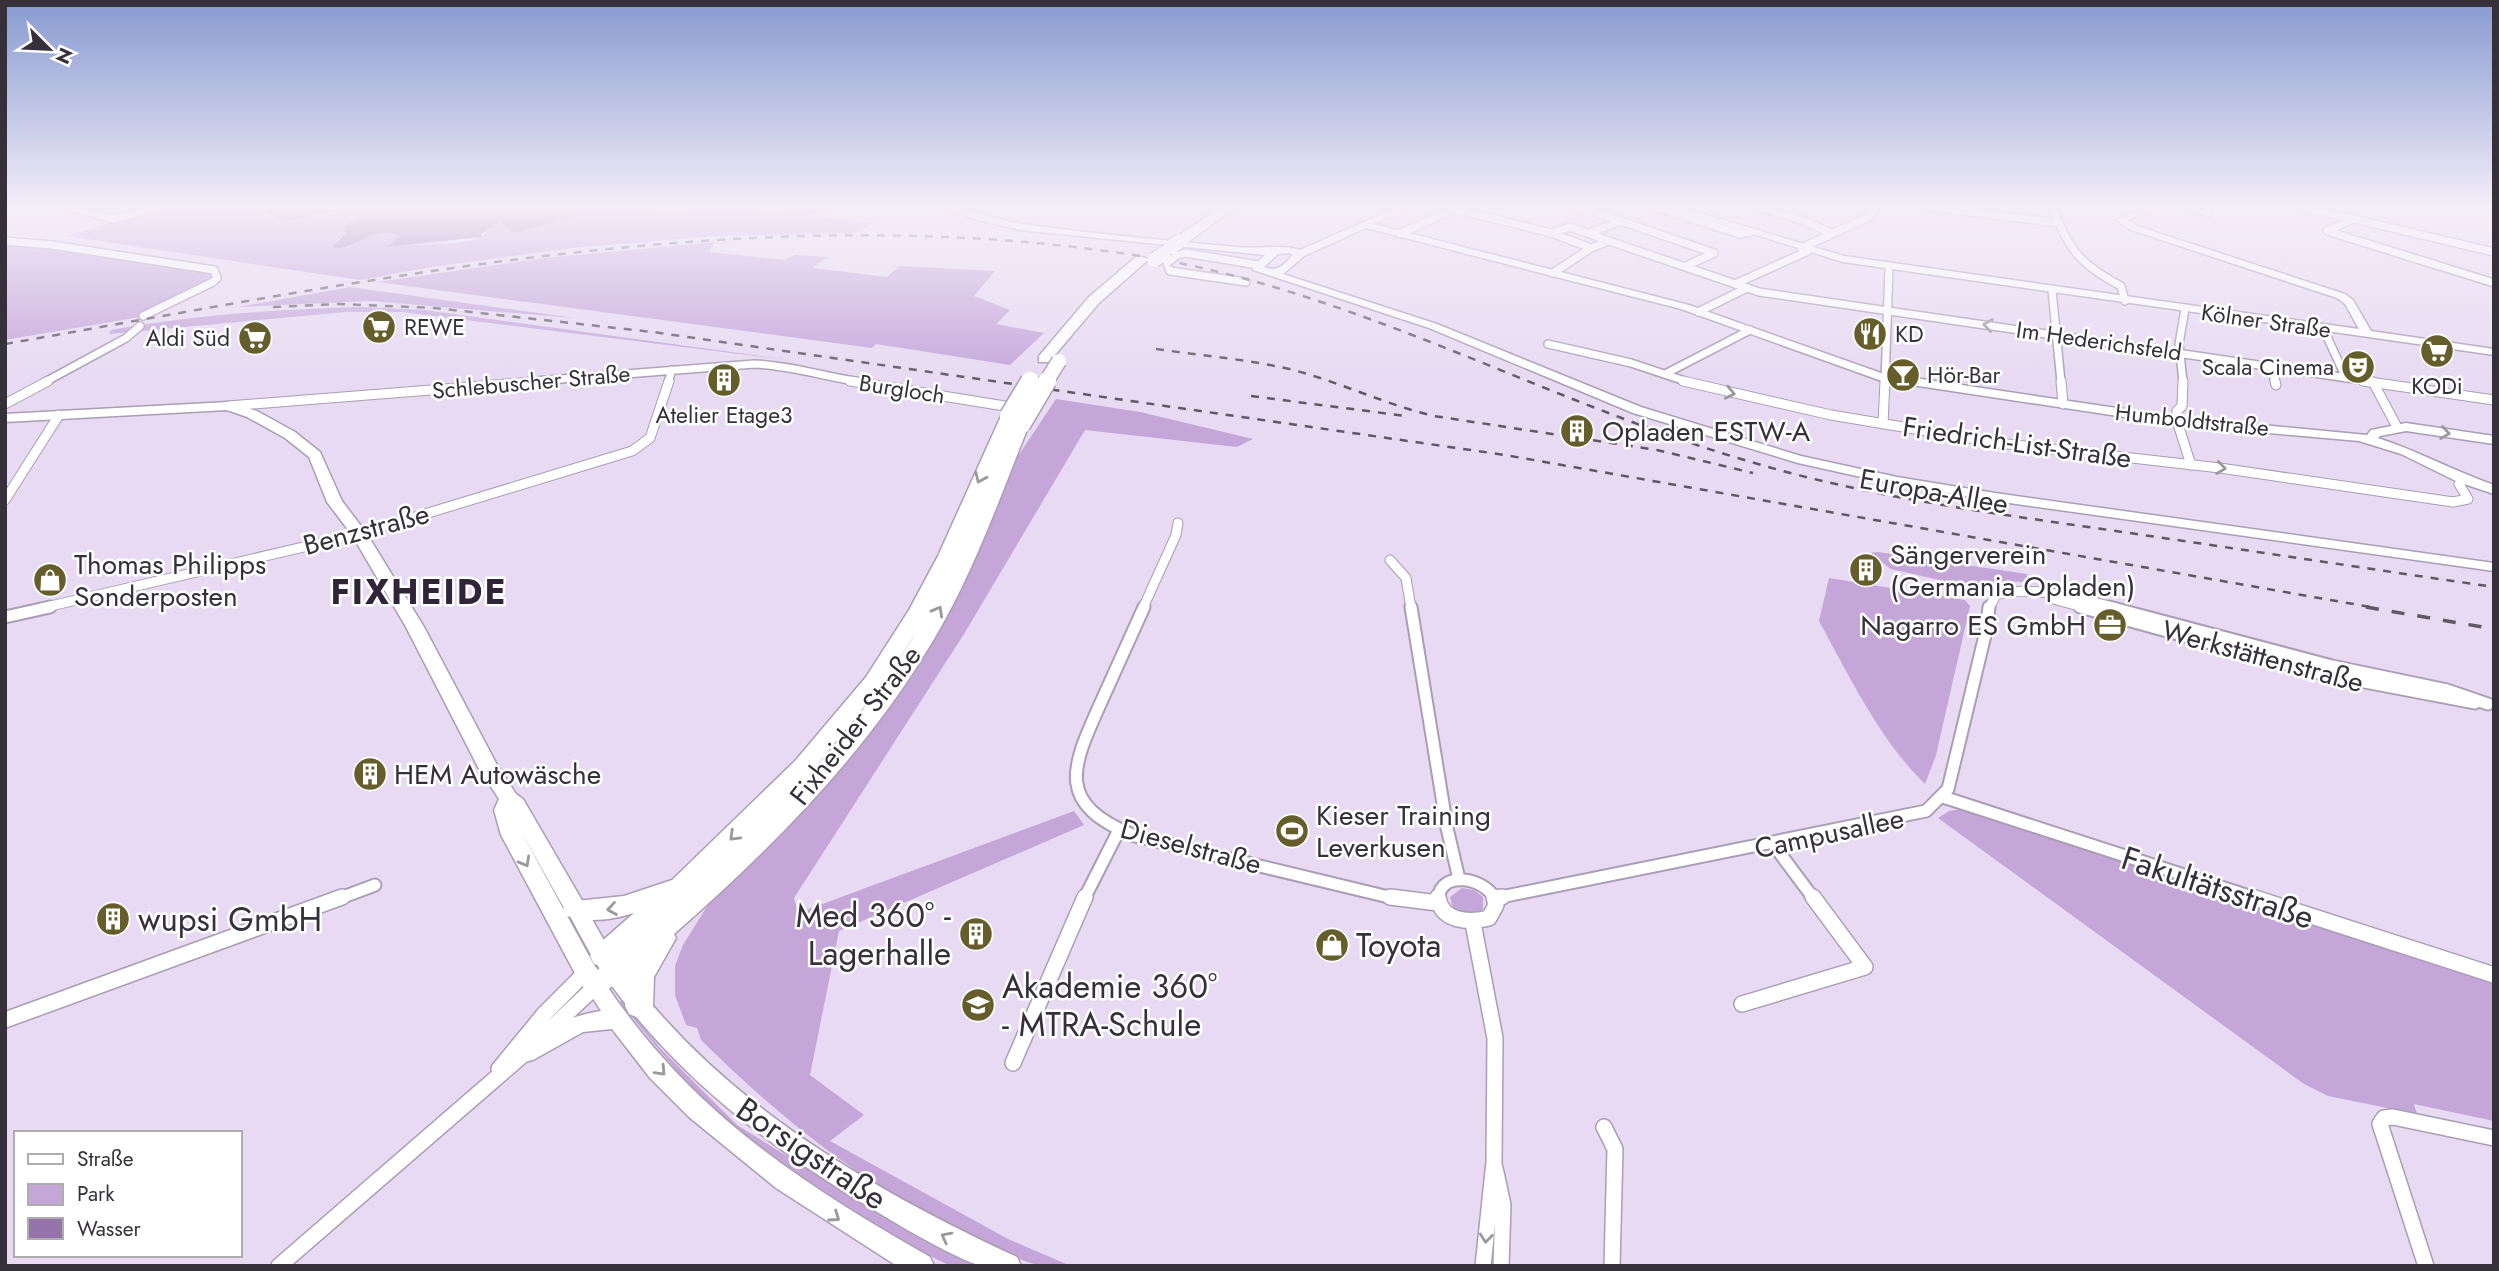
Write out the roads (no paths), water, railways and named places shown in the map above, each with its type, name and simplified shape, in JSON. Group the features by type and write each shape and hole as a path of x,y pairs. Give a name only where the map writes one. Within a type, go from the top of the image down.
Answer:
{"highway":[{"name":"Fixheider Straße","path":"599,966 777,794 881,670 905,635 1018,416 1051,360 1108,301 1148,265"},
{"name":"Fixheider Straße","path":"599,966 676,920 792,807 883,699 922,640 955,580 1018,416"},
{"path":"576,909 604,911 629,906 690,879"},
{"path":"639,1006 640,977 645,963 676,920"}],"main road":[{"name":"Europa-Allee","path":"1262,265 1259,270 1285,275 1399,315 1675,423 1868,475 1994,497 2494,567"},
{"path":"1285,275 1290,265"},
{"name":"Humboldtstraße","path":"1523,265 1698,312 1885,378 2177,421 2334,434 2371,440 2412,453 2463,479 2494,490"},
{"name":"Kölner Straße","path":"1881,265 2494,352"},
{"path":"2248,265 2341,296 2349,302 2368,335"},
{"name":"Europa-Allee","path":"1399,315 1568,387 1662,423 1740,448 1867,480 2013,506 2494,573"},
{"path":"228,407 252,414 290,436 315,455 330,493 359,534"},
{"name":"Schlebuscher Straße","path":"5,418 228,407"},
{"path":"2371,440 2375,433 2397,427 2494,440"},
{"name":"Borsigstraße","path":"359,534 415,627 488,767 509,799 516,804 576,909 599,966 615,1020 664,1074 776,1176 845,1224 921,1266"},
{"path":"509,799 503,810 511,835 599,966"},
{"name":"Borsigstraße","path":"599,966 706,1078 745,1112 880,1202 1008,1266"},
{"path":"525,1053 561,1031 585,1022 600,1018 615,1020"}],"street":[{"path":"143,316 217,278 214,270 184,265"},
{"path":"1168,265 1170,271 1246,282"},
{"path":"1553,273 1565,265"},
{"path":"1735,284 1772,265"},
{"path":"2086,265 2121,286 2125,301"},
{"path":"2437,265 2494,283"},
{"name":"Im Hederichsfeld","path":"1686,266 1747,288 2494,400"},
{"path":"1883,424 1889,267"},
{"path":"1698,312 1747,288"},
{"path":"2052,290 2063,404"},
{"path":"2185,309 2179,344 2182,406 2177,411 2177,421 2191,465"},
{"path":"5,404 126,338 140,326"},
{"path":"2323,328 2346,378"},
{"path":"1665,374 1750,330"},
{"name":"Friedrich-List-Straße","path":"1548,344 1665,374 1704,388 1883,424 1998,443 2191,465 2453,502 2468,499 2459,484 2463,479"},
{"name":"Burgloch","path":"782,365 809,374 1018,416"},
{"name":"Schlebuscher Straße","path":"228,407 672,370 782,365"},
{"path":"2271,367 2276,385"},
{"name":"Benzstraße","path":"5,617 359,534 640,447 652,434 672,370"},
{"path":"2373,382 2397,427"},
{"name":"Schlebuscher Straße","path":"252,414 279,403"},
{"path":"5,500 59,415"},
{"name":"Dieselstraße","path":"1178,523 1176,535 1074,768 1074,781 1083,803 1119,830 1403,900 1438,902"},
{"path":"1390,560 1405,578 1447,828 1459,879"},
{"name":"Werkstättenstraße","path":"1943,796 1951,781 1989,604 1996,594 2003,592 2019,590 2041,593 2057,601 2323,674 2415,694 2491,704"},
{"name":"Campusallee","path":"1496,898 1916,815 1943,796"},
{"name":"Fakultätsstraße","path":"1943,796 2494,975"},
{"path":"1013,1063 1098,867 1119,830"},
{"path":"1742,1004 1865,967 1773,844"},
{"path":"1459,879 1477,882 1496,898 1494,912 1489,918 1473,923 1450,918 1438,902 1440,890 1459,879"},
{"path":"5,1020 375,885"},
{"path":"1473,923 1495,1038 1494,1161 1483,1266"},
{"name":"Fixheider Straße","path":"279,1266 525,1053 599,966"},
{"name":"Fixheider Straße","path":"480,1093 545,1013 599,966"},
{"path":"2426,1266 2382,1135 2381,1124 2384,1118 2494,1138"},
{"path":"1604,1127 1615,1149 1612,1266"},
{"path":"1494,1161 1502,1189 1504,1225 1501,1266"}],"railway":[{"path":"5,344 285,295 476,265"},
{"path":"1186,265 1293,293 1369,319 1673,437 1794,474 1881,494 1969,509 2494,587"},
{"path":"273,307 338,304 435,308 653,332 1505,455 2376,608"},
{"path":"1156,349 1285,368 1434,416 1657,450 1753,473"},
{"path":"1251,396 1406,416"},
{"path":"2366,607 2494,629"}],"place":[{"name":"REWE","path":"379,327"},
{"name":"KD","path":"1870,334"},
{"name":"Aldi Süd","path":"255,338"},
{"name":"KODi","path":"2437,351"},
{"name":"Scala Cinema","path":"2358,367"},
{"name":"Hör-Bar","path":"1903,375"},
{"name":"Atelier Etage3","path":"724,380"},
{"name":"Opladen ESTW-A","path":"1577,431"},
{"name":"Sängerverein (Germania Opladen)","path":"1866,570"},
{"name":"Thomas Philipps Sonderposten","path":"50,580"},
{"name":"Nagarro ES GmbH","path":"2110,625"},
{"name":"HEM Autowäsche","path":"370,774"},
{"name":"Kieser Training Leverkusen","path":"1292,831"},
{"name":"wupsi GmbH","path":"113,919"},
{"name":"Med 360° - Lagerhalle","path":"976,934"},
{"name":"Toyota","path":"1332,945"},
{"name":"Akademie 360° - MTRA-Schule","path":"978,1005"}],"district":[{"name":"FIXHEIDE","path":"419,592"}]}
